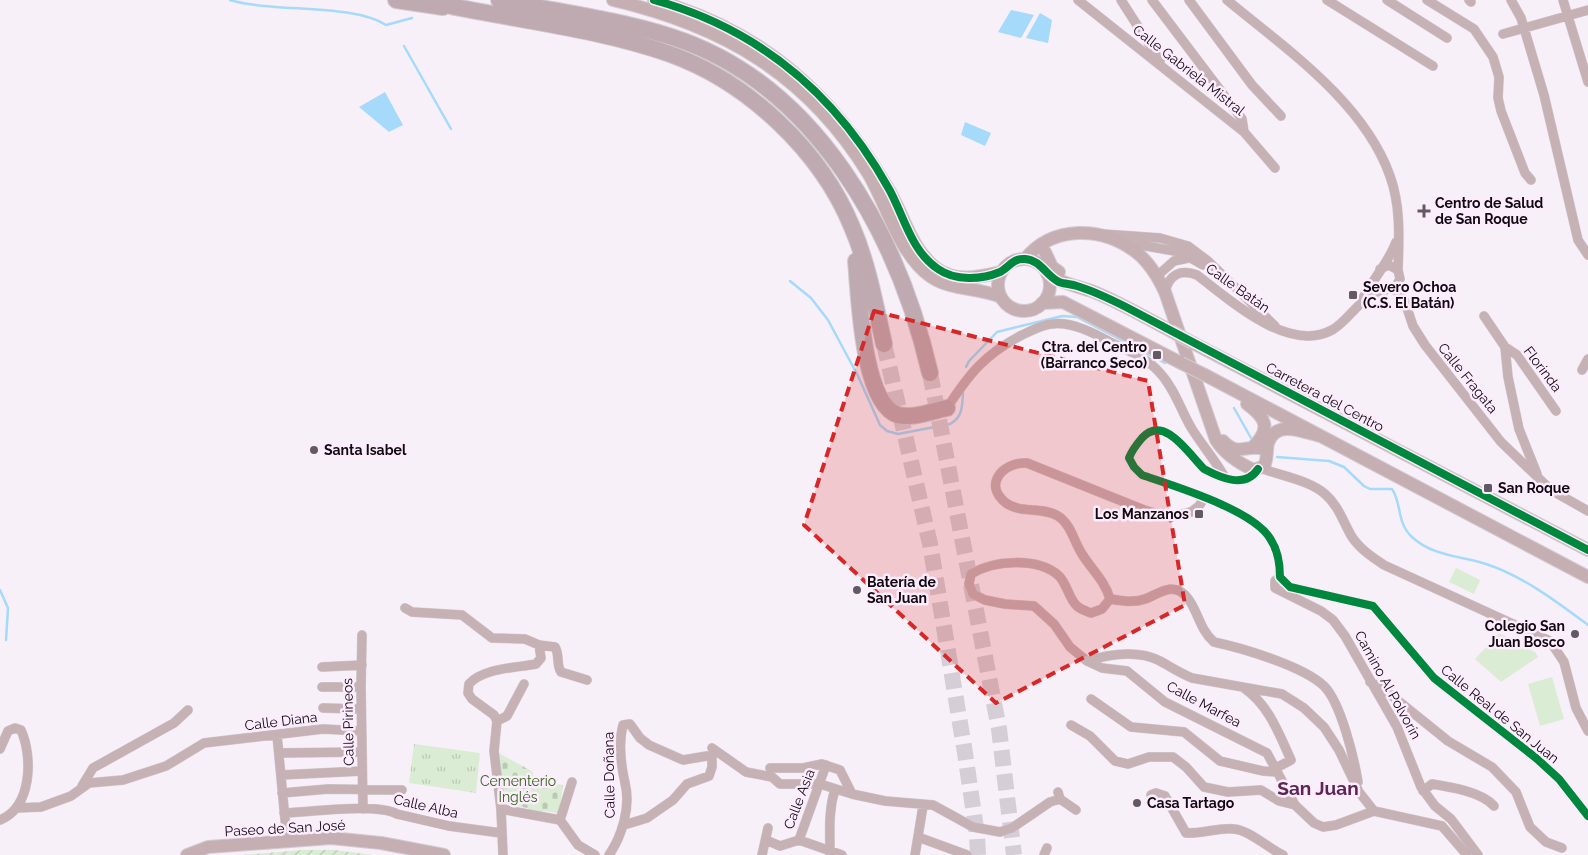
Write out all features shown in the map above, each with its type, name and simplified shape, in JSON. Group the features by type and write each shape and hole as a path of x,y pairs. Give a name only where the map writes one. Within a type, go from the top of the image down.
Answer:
{"highway":[{"path":"396,0 431,6 455,7"},
{"path":"432,0 455,7 628,42 671,54 701,68 742,93 772,116 798,141 820,169 840,201 866,264 884,344"},
{"path":"499,0 594,17"},
{"path":"530,0 674,38 707,52 751,76 784,103 835,159 857,191 892,256 918,323 930,374"},
{"path":"852,227 866,351 878,395 892,412 900,415 914,415 947,408"}],"main road":[{"path":"613,0 655,10 709,30 760,59 794,85 832,123 867,173 905,246 920,268 940,283 990,292 1001,297 1012,308 1020,310 1028,310 1042,304 1063,302 1205,374 1224,386 1588,576"},
{"path":"654,0 730,28 791,68 819,94 866,152 889,190 918,248 936,268 949,276 976,278 1001,272 1015,260 1025,259 1035,261 1045,271"},
{"path":"1025,259 1054,236 1084,232 1099,234 1135,251 1157,276 1165,292 1214,428 1216,440 1221,448 1258,464"},
{"path":"1042,304 1049,290 1045,271 1045,252 1054,236"},
{"path":"1045,252 1052,266 1058,272 1084,284 1093,292"},
{"name":"Carretera del Centro","path":"1045,271 1059,282 1093,292 1171,331 1588,550"},
{"path":"1001,272 998,285 1001,297"},
{"path":"1224,386 1263,418 1265,428 1261,438 1250,449 1244,460 1258,464"},
{"path":"1214,428 1227,446 1234,449 1263,450 1258,464"},
{"path":"1258,464 1268,441 1275,431 1284,428 1320,436"},
{"name":"Paseo de San José","path":"187,855 208,847 331,838 444,855"}],"street":[{"name":"Calle Gabriela Mistral","path":"1078,0 1165,67 1244,132 1275,168"},
{"path":"1087,0 1091,11"},
{"path":"1121,0 1165,67"},
{"path":"1152,0 1242,119 1244,132"},
{"path":"1188,0 1252,85 1280,116"},
{"path":"1227,0 1318,75 1354,116 1377,147 1391,177 1398,211 1399,233 1399,283 1389,289 1379,285 1378,271 1389,265 1398,270"},
{"path":"1327,0 1433,66"},
{"path":"1387,0 1447,38"},
{"path":"1426,0 1474,29 1493,57 1499,77 1498,98 1501,111 1525,174 1531,180"},
{"path":"1512,0 1524,28 1544,95 1578,240 1587,252"},
{"path":"1563,0 1588,82"},
{"path":"1503,34 1588,10"},
{"name":"Calle Batán","path":"1099,234 1115,233 1160,238 1188,246 1208,261 1277,328"},
{"name":"Calle Batán","path":"1361,302 1378,271 1391,254 1399,233"},
{"name":"Calle Batán","path":"1118,242 1180,252 1208,261"},
{"name":"Calle Batán","path":"1157,276 1174,261 1192,257 1229,282"},
{"name":"Calle Batán","path":"1165,292 1170,280 1177,273 1186,271 1197,275 1260,322 1298,334 1323,333 1342,322 1361,302 1376,292 1389,289"},
{"name":"Calle Fragata","path":"1389,289 1397,291 1405,302 1413,326 1425,345 1464,397 1502,442 1537,474 1551,490 1588,511"},
{"name":"Florinda","path":"1484,316 1505,347 1517,355 1556,410"},
{"path":"947,408 967,377 978,365 1006,344 1037,328 1051,324 1072,326 1097,335 1147,361 1161,373 1177,398 1190,427 1224,476"},
{"path":"1505,347 1508,377 1519,429 1537,474"},
{"path":"1582,370 1588,359"},
{"path":"1280,577 1280,563 1271,538 1258,526 1226,506 1142,475 1134,467 1130,458 1133,448 1146,434 1155,429 1165,430 1204,469 1236,481 1249,479 1258,464 1279,476 1308,484 1324,493 1337,506 1353,538 1365,551 1384,565 1550,640 1564,662 1576,708 1588,731"},
{"path":"1110,599 1106,586 1082,554 1069,528 1058,516 1040,509 1018,508 1006,503 998,491 996,481 1002,469 1014,462 1027,463 1144,510 1169,516 1191,512 1199,506 1205,497"},
{"path":"1110,599 1102,610 1090,613 1076,605 1058,576 1043,566 1029,563 982,568 971,574 969,584 973,594 985,600 1005,604 1034,606 1048,617 1070,647 1087,661 1105,656 1141,654 1192,678 1282,694 1304,708 1324,727 1339,750 1360,792 1374,810"},
{"name":"Camino Al Polvorín","path":"1280,577 1274,581 1275,588 1322,611 1334,620 1363,666 1370,682 1397,727 1407,747 1415,777 1423,791 1451,819 1478,855"},
{"name":"Calle Real de San Juan","path":"1280,577 1290,587 1373,606 1434,678 1536,758 1558,779 1588,816"},
{"path":"1110,599 1129,602 1145,599 1167,590 1178,590 1186,596 1205,634 1214,642 1286,665 1324,686 1349,738 1360,792"},
{"path":"405,608 412,612 462,615 492,638 525,639 539,645 555,648 558,652 559,668 565,675 587,680"},
{"name":"Calle Pirineos","path":"362,635 361,731 363,809"},
{"path":"503,855 500,833 501,810 494,751 497,721 494,715 472,699 468,693 469,684 475,678 485,674 536,664 541,658 539,645"},
{"name":"Calle Marfea","path":"1087,661 1102,668 1127,671 1165,702 1267,753 1295,805"},
{"path":"322,666 362,665"},
{"path":"1370,682 1381,687 1448,741 1492,767 1516,792 1530,827 1546,842 1562,848"},
{"path":"497,721 506,716 524,684"},
{"path":"322,688 361,686"},
{"path":"1091,699 1131,727 1184,732 1220,761 1263,771 1276,770 1291,760 1272,720 1263,706 1243,687"},
{"path":"323,708 361,709"},
{"path":"16,808 41,807 71,796 82,786 93,768 174,723 188,710"},
{"name":"Calle Doñana","path":"624,825 626,785 621,771 623,725 630,724 640,738 650,745 683,760 708,756 712,753"},
{"path":"1071,725 1090,736 1115,761 1128,764 1149,757 1174,757 1204,787 1228,792 1261,790 1279,801 1295,805 1314,823 1324,827 1346,822 1374,810 1442,826 1467,855"},
{"path":"0,749 8,731 15,728 21,730 24,737 28,775 25,788 16,808 7,818 0,820"},
{"name":"Calle Diana","path":"82,786 98,780 123,780 166,766 204,742 323,729 361,731"},
{"path":"277,735 287,840"},
{"path":"279,753 362,752"},
{"path":"609,855 624,825 647,818 673,800 687,784 709,776 712,753 746,772 772,777 780,784 820,784 852,794 923,806 934,805 973,827 1000,832 1012,828 1059,795 1076,810"},
{"path":"770,768 803,768 822,764 826,765 840,770 852,794"},
{"name":"Calle Asia","path":"766,840 780,846 799,840 826,765"},
{"path":"281,775 362,771"},
{"path":"560,820 572,782"},
{"path":"1423,791 1432,784 1440,785 1474,795 1490,802 1494,806"},
{"path":"282,793 362,789 402,790"},
{"path":"830,853 829,818 834,789"},
{"path":"1151,795 1156,793 1165,796 1186,833 1203,834 1236,828 1252,834 1266,847 1283,855"},
{"path":"915,855 923,806"},
{"name":"Calle Alba","path":"284,813 363,809 390,810 397,814 449,826 500,833"},
{"path":"501,810 560,820 578,845 595,855"},
{"name":"Calle Asia","path":"762,855 768,828"},
{"path":"918,837 967,855"},
{"path":"799,840 830,853 842,855"}],"highlighted area":[{"path":"874,311 1148,381 1185,605 996,703 804,525"}],"green space":[{"path":"1456,568 1480,580 1474,594 1449,582"},
{"path":"1499,633 1535,652 1538,657 1501,682 1475,659"},
{"path":"1552,677 1564,719 1540,726 1528,684"},
{"path":"414,744 480,753 476,793 409,783"},
{"name":"Cementerio Inglés","path":"499,753 533,772 532,780 563,785 559,813 543,811 542,814 528,812 528,808 503,804"},
{"path":"303,850 335,850 372,855 241,855"}],"water":[{"path":"1011,10 1034,15 1021,38 998,32"},
{"path":"1040,13 1052,20 1048,43 1026,38"},
{"path":"385,92 403,125 389,132 359,107"},
{"path":"965,122 991,133 985,146 961,135"}],"waterway":[{"path":"230,0 248,4 353,14 371,18 386,25 412,18"},
{"path":"404,46 451,129"},
{"path":"790,281 811,298 828,320 858,376 880,425 887,431 898,434 950,424 960,415 963,393"},
{"path":"966,367 969,361 997,332 1062,316 1077,317 1165,363"},
{"path":"1234,408 1251,438"},
{"path":"1277,457 1329,461 1344,467 1364,486 1370,489 1392,489 1397,500 1401,519 1407,531 1420,543 1438,552 1486,564 1513,575 1539,590 1588,625"},
{"path":"0,590 8,608 6,640"}],"tunnel":[{"path":"884,344 930,544 965,753 977,835 978,855"},
{"path":"930,373 999,729 1014,855"}],"cycle path":[{"path":"654,0 728,28 761,47 819,95 845,123 868,155 889,189 921,253 938,269 952,276 977,278 1000,272 1017,260 1031,260 1059,282 1090,290 1126,307 1588,550"},
{"path":"1258,469 1246,479 1232,480 1218,476 1204,469 1175,438 1159,430 1150,432 1142,438 1129,458 1142,475 1213,500 1249,519 1262,529 1271,540 1275,549 1279,562 1280,577 1290,587 1373,606 1434,678 1536,758 1559,779 1588,816"}],"place":[{"name":"Centro de Salud de San Roque","path":"1424,211"},
{"name":"Severo Ochoa (C.S. El Batán)","path":"1353,295"},
{"name":"Ctra. del Centro (Barranco Seco)","path":"1157,355"},
{"name":"Santa Isabel","path":"314,450"},
{"name":"San Roque","path":"1488,488"},
{"name":"Los Manzanos","path":"1199,514"},
{"name":"Batería de San Juan","path":"857,590"},
{"name":"Colegio San Juan Bosco","path":"1575,634"},
{"name":"Casa Tartago","path":"1137,803"}],"district":[{"name":"San Juan","path":"1318,788"}]}
